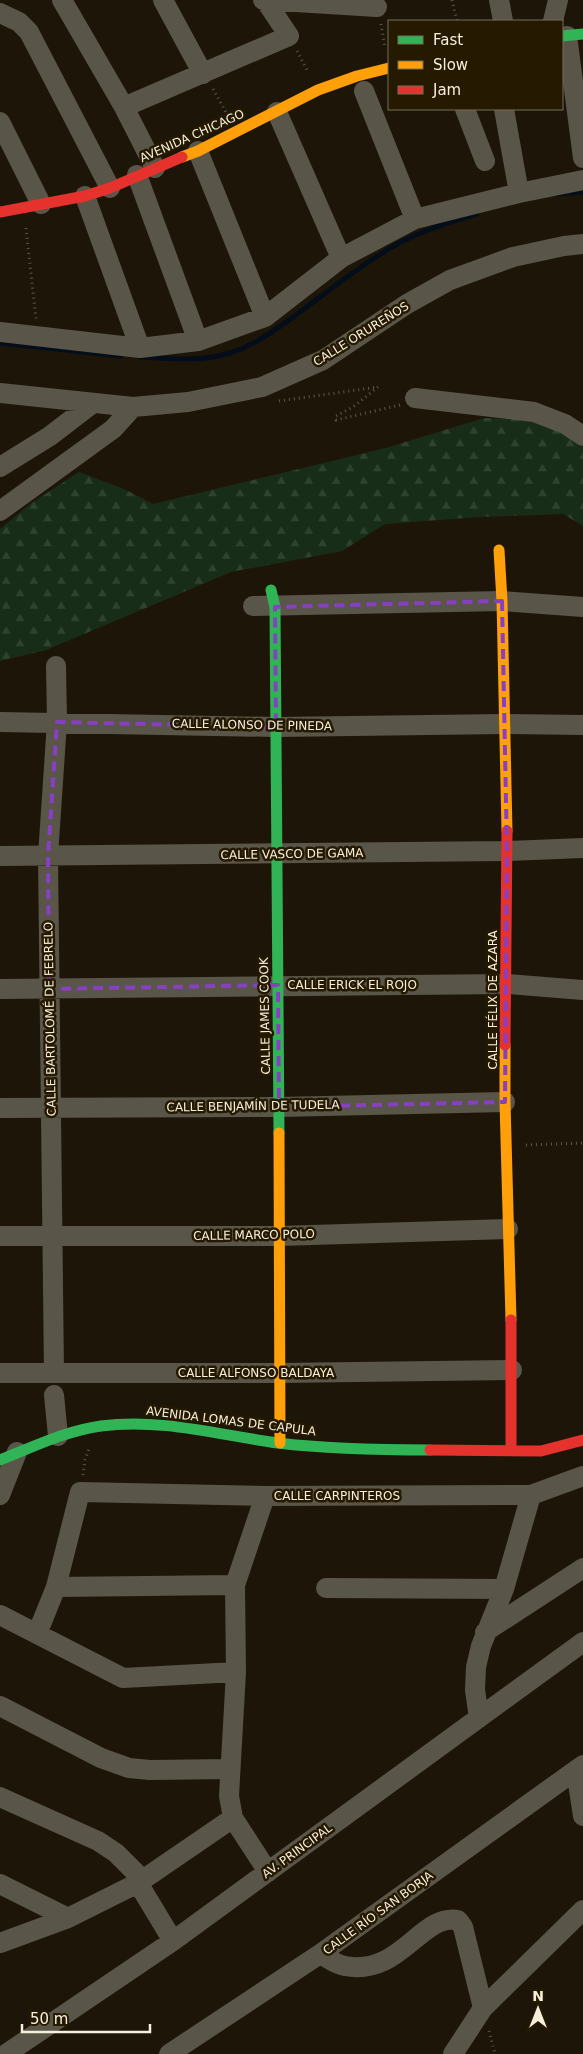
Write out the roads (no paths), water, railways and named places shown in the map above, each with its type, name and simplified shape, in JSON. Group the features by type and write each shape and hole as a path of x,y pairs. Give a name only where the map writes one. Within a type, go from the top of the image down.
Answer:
{"street":[{"path":"62,0 124,107 146,171 198,341"},
{"path":"163,0 203,74"},
{"path":"124,107 289,36 264,0"},
{"path":"264,0 377,7"},
{"path":"499,0 503,20"},
{"path":"553,20 558,0"},
{"path":"0,13 19,22 29,32 110,188"},
{"path":"571,35 583,158"},
{"name":"AVENIDA CHICAGO","path":"0,212 85,196 110,188 198,150 318,90 357,76 388,68"},
{"path":"364,91 416,219"},
{"path":"464,110 484,161"},
{"path":"504,110 518,194"},
{"path":"277,112 341,258"},
{"path":"0,122 32,206"},
{"path":"198,150 265,317"},
{"path":"0,332 140,348 198,341 265,317 341,258 416,219 583,180"},
{"path":"85,196 140,348"},
{"name":"CALLE ORUREÑOS","path":"0,393 134,407 188,402 262,387 323,360 407,304 450,280 514,258 564,246 583,244"},
{"path":"415,398 534,412 565,424 583,436"},
{"path":"0,467 50,436 93,403"},
{"path":"0,511 113,429 134,407"},
{"name":"CALLE FÉLIX DE AZARA","path":"499,550 502,601 507,852 505,1102 512,1370 511,1450"},
{"path":"253,606 273,598 502,601 583,607"},
{"name":"CALLE JAMES COOK","path":"273,598 276,727 280,1443"},
{"name":"CALLE BARTOLOMÉ DE FEBRELO","path":"54,1373 48,856 57,722 56,666"},
{"name":"CALLE ALONSO DE PINEDA","path":"0,722 276,727 504,724 583,726"},
{"name":"CALLE VASCO DE GAMA","path":"0,856 507,852 583,848"},
{"name":"CALLE ERICK EL ROJO","path":"0,989 507,984 583,990"},
{"name":"CALLE BENJAMÍN DE TUDELA","path":"0,1108 279,1107 505,1102"},
{"name":"CALLE MARCO POLO","path":"0,1236 279,1236 508,1228"},
{"name":"CALLE ALFONSO BALDAYA","path":"0,1373 279,1373 512,1370"},
{"path":"54,1395 58,1436"},
{"name":"AVENIDA LOMAS DE CAPULA","path":"8,1456 58,1436 99,1426 151,1423 280,1443 386,1450 541,1451 583,1440"},
{"path":"0,1495 8,1456"},
{"name":"CALLE CARPINTEROS","path":"232,1818 228,1796 236,1672 235,1585 265,1496 531,1495 583,1476"},
{"path":"37,1634 56,1588 80,1492 265,1496"},
{"path":"479,1718 475,1690 476,1667 485,1632 504,1589 531,1495"},
{"path":"485,1632 583,1568"},
{"path":"56,1588 235,1585"},
{"path":"326,1588 504,1589"},
{"path":"0,1615 123,1678 236,1672"},
{"name":"AV. PRINCIPAL","path":"6,2054 173,1941 583,1642"},
{"path":"0,1706 100,1758 129,1768 150,1770 230,1769"},
{"path":"580,1768 583,1816"},
{"name":"CALLE RÍO SAN BORJA","path":"169,2054 320,1954 580,1768"},
{"path":"0,1798 98,1841 116,1853 141,1882 173,1941"},
{"path":"0,1943 68,1918 141,1882 232,1818 268,1872"},
{"path":"0,1884 68,1918"},
{"path":"453,2054 483,2008 583,1910"},
{"path":"320,1954 343,1966 364,1967 382,1963 405,1949 433,1924 448,1918 458,1920 463,1928 483,2008"}],"waterway":[{"path":"558,194 583,192"},
{"path":"140,357 197,359 219,356 239,350 272,332 355,271 400,243 425,231 477,214"},
{"path":"0,343 121,356"}]}
